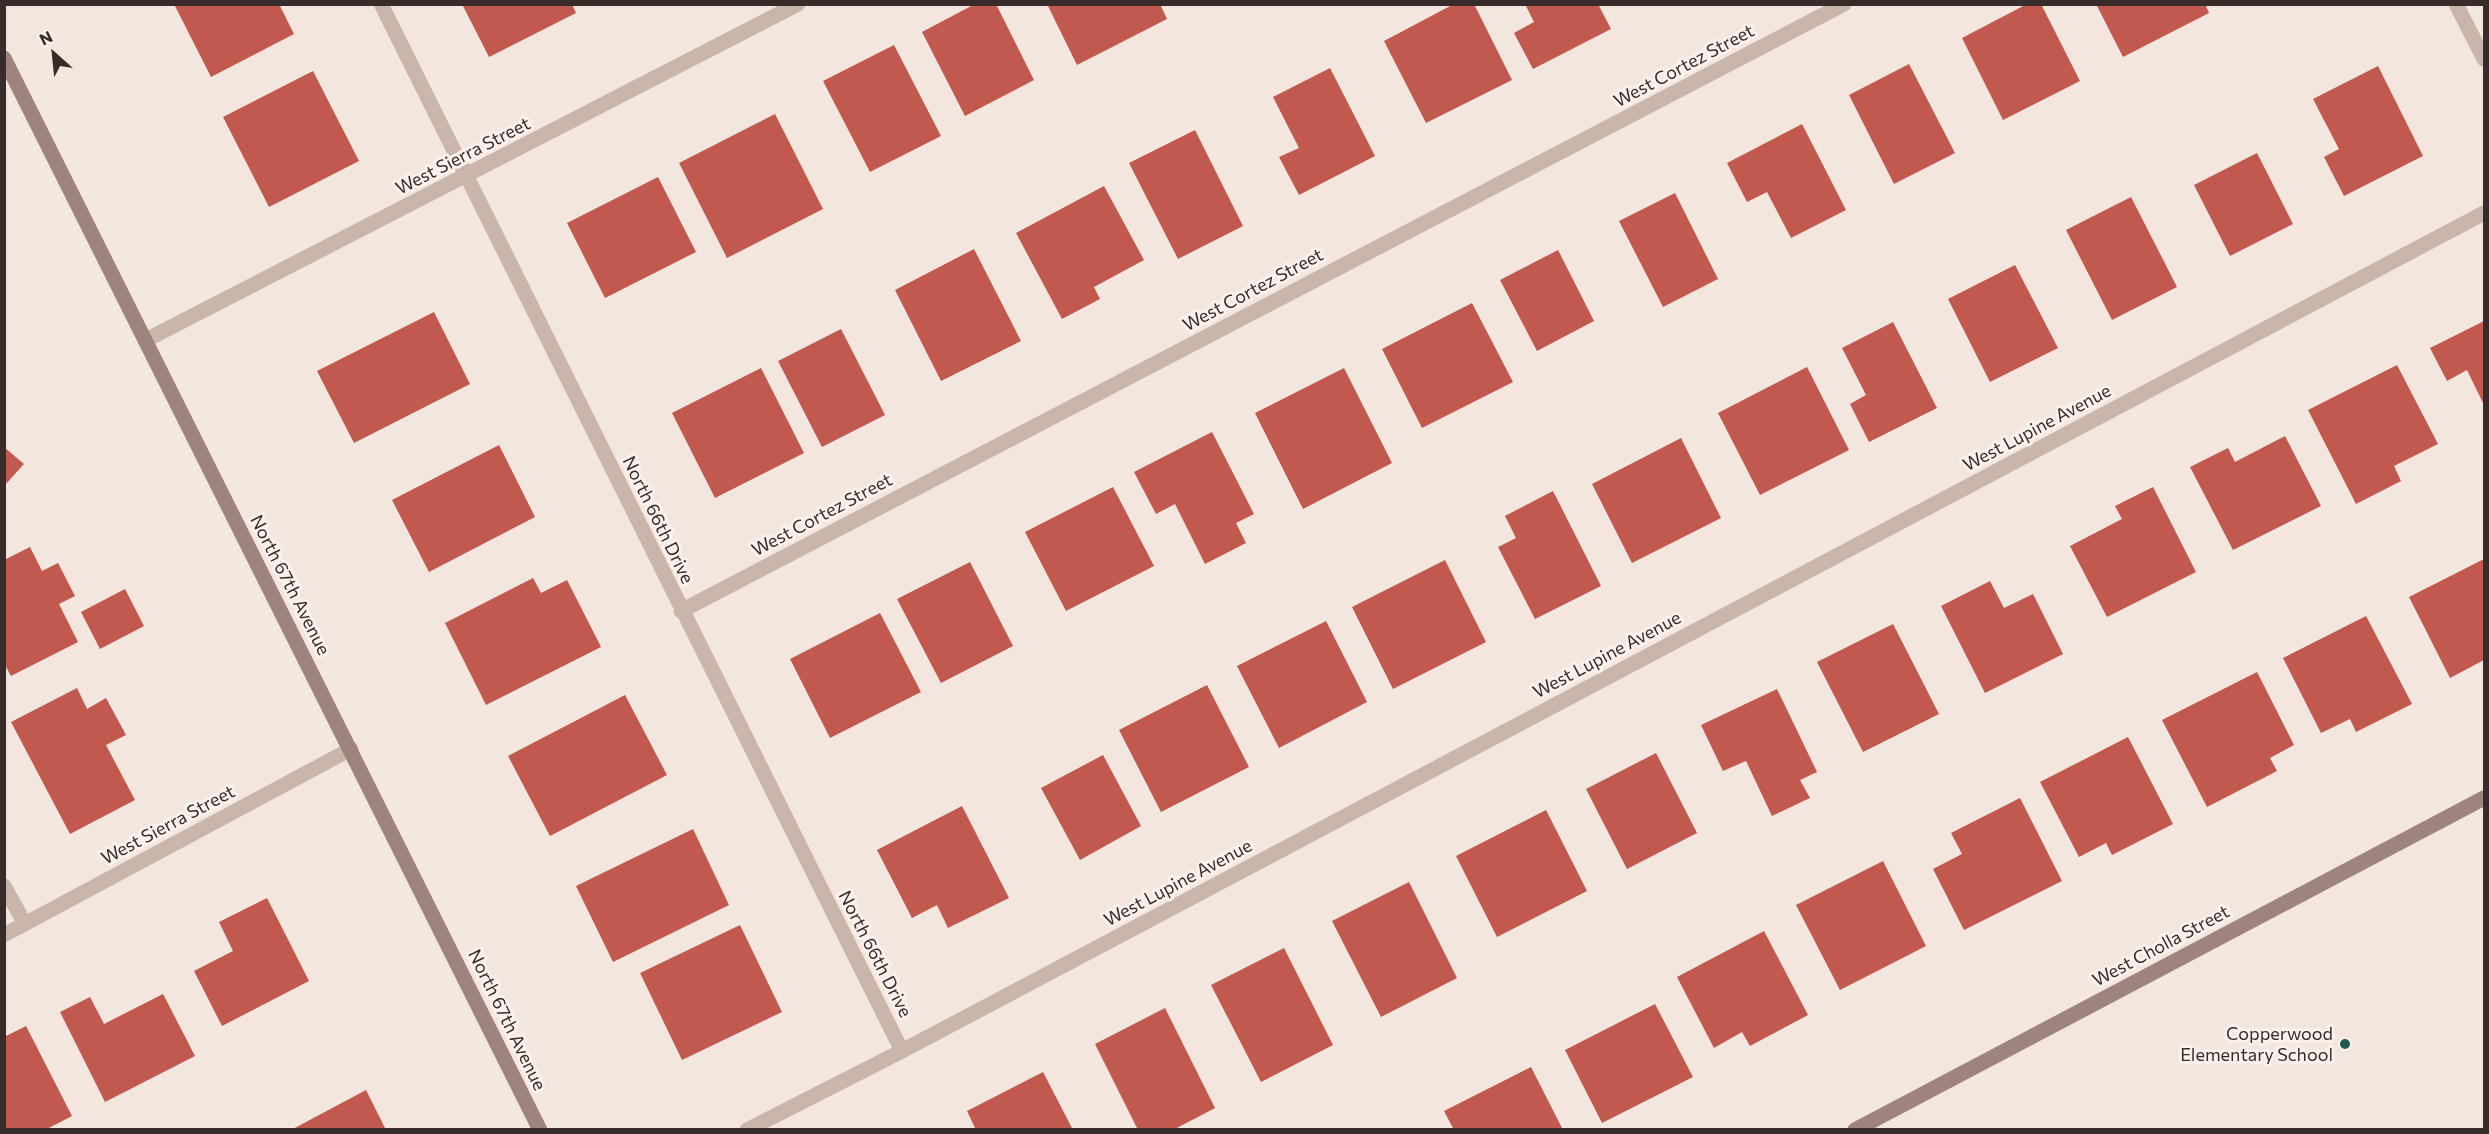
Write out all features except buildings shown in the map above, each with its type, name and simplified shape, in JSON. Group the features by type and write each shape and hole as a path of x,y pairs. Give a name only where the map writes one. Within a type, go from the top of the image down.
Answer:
{"main road":[{"name":"North 67th Avenue","path":"4,58 540,1130"},
{"name":"West Cholla Street","path":"1855,1130 2484,798"}],"street":[{"name":"North 66th Drive","path":"381,4 902,1051"},
{"name":"West Sierra Street","path":"146,340 798,4"},
{"name":"West Cortez Street","path":"681,610 1844,4"},
{"path":"2456,4 2484,58"},
{"name":"West Lupine Avenue","path":"747,1130 902,1051 2484,213"},
{"name":"West Sierra Street","path":"4,935 351,749"},
{"path":"4,886 25,924"}],"place":[{"name":"Copperwood Elementary School","path":"2345,1044"}]}
